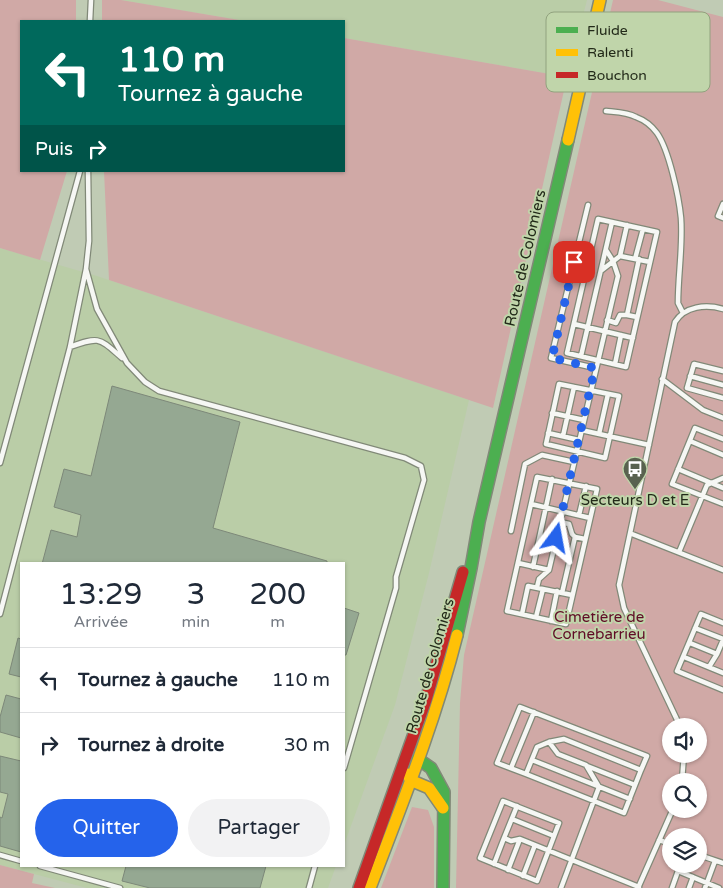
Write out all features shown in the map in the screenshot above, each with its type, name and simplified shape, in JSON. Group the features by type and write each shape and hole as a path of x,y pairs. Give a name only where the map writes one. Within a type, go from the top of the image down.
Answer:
{"main road":[{"name":"Route de Colomiers","path":"360,888 437,706 466,595 479,522 579,92"},
{"path":"370,888 410,780 412,762 429,766 439,779 444,792 443,888"},
{"path":"410,780 429,788 443,808"}],"lane":[{"path":"90,20 91,0"},
{"path":"606,111 635,116 648,124 658,134 665,149 677,192 681,219 678,303 683,313"},
{"path":"0,463 80,172"},
{"path":"0,614 70,347 86,269 89,241 88,172"},
{"path":"723,204 718,216 723,218"},
{"path":"588,205 552,358 595,368"},
{"path":"598,219 627,225 657,232 626,367 567,353 598,219"},
{"path":"581,356 612,222"},
{"path":"601,270 620,256 627,225"},
{"path":"626,315 643,228"},
{"path":"536,618 540,588 539,578 549,570 618,276 613,261 606,250"},
{"path":"620,256 650,262"},
{"path":"86,269 97,309 127,363"},
{"path":"676,718 624,608 620,585 675,322 688,310 706,306 723,309"},
{"path":"607,320 616,323 620,315 638,317"},
{"path":"574,324 633,338"},
{"path":"615,364 621,335"},
{"path":"70,347 91,340 103,341 145,382 158,391 405,458 421,466 424,480 396,577 396,588 345,765"},
{"path":"723,371 694,364 687,388 723,398"},
{"path":"690,376 723,385"},
{"path":"662,380 703,410 723,419"},
{"path":"559,384 590,390 619,396 605,458 546,444 559,384"},
{"path":"563,436 574,387"},
{"path":"599,434 608,394"},
{"path":"552,413 584,420"},
{"path":"723,439 695,428 672,484 723,504"},
{"path":"581,430 649,445"},
{"path":"548,433 579,440"},
{"path":"690,441 723,455"},
{"path":"511,531 525,464 542,455 574,462"},
{"path":"678,469 723,488"},
{"path":"537,477 569,482 597,489 566,624 507,611 537,477"},
{"path":"679,552 707,485 723,478"},
{"path":"533,567 552,479"},
{"path":"579,515 586,486"},
{"path":"531,504 590,518"},
{"path":"560,522 569,524 572,534 585,539"},
{"path":"632,534 723,570"},
{"path":"551,621 575,536"},
{"path":"518,563 549,570"},
{"path":"522,614 528,586 572,595"},
{"path":"723,623 701,614 678,671 723,690"},
{"path":"695,628 723,640 709,667"},
{"path":"690,643 717,654"},
{"path":"684,657 723,673"},
{"path":"520,706 647,756 624,813 511,768 497,763 520,706"},
{"path":"511,768 534,712"},
{"path":"526,774 537,747 564,739 641,770"},
{"path":"549,742 558,754 635,785"},
{"path":"532,760 630,799"},
{"path":"586,765 599,787"},
{"path":"561,888 599,787"},
{"path":"503,801 517,806 559,823 537,881 480,858 503,801"},
{"path":"494,864 517,806"},
{"path":"504,838 511,841 520,839 638,887 669,818"},
{"path":"512,819 554,836"},
{"path":"508,870 520,839"},
{"path":"523,876 535,845"},
{"path":"0,855 20,861"},
{"path":"707,858 723,863"},
{"path":"706,886 715,861"},
{"path":"44,867 120,888"},
{"path":"309,888 315,867"},
{"path":"672,888 678,871 693,877 706,886 720,888"},
{"path":"689,888 693,877"}],"shaded area":[{"path":"121,0 587,0 584,12 546,12 546,73 345,38 345,20 239,20"},
{"path":"0,248 97,276 469,400 429,573 395,705 345,842 345,562 20,562 20,867 336,867 328,888 87,888 0,865"}],"green space":[{"path":"0,0 76,0 76,20 20,20 20,172 67,172 40,260 0,248"},
{"path":"102,0 121,0 239,20 102,20"},
{"name":"Cimetière de Cornebarrieu","path":"613,0 658,0 704,12 610,12"},
{"name":"Cimetière de Cornebarrieu","path":"710,14 723,17 723,888 456,888 460,703 464,655 592,92 710,92"},
{"path":"345,38 546,73 546,92 564,92 493,408 109,280 104,172 345,172"},
{"path":"412,807 428,810 434,827 434,888 381,888"},
{"path":"0,865 34,874 32,883 55,888 0,888"}],"building":[{"path":"112,386 240,422 213,528 327,562 43,562 51,530 77,537 81,515 54,507 64,469 91,476"},
{"path":"345,608 359,613 345,655"},
{"path":"18,638 20,639 20,677 9,674"},
{"path":"6,695 20,699 20,738 0,732 0,717"},
{"path":"0,756 20,761 20,852 0,846 0,817 2,818 8,794 0,792"},
{"path":"126,867 266,867 260,888 150,888 122,881"}],"traffic: fast":[{"path":"457,635 479,522 568,140"},
{"path":"418,759 431,768 444,792 443,888"}],"traffic: slow":[{"path":"597,12 600,0"},
{"path":"568,140 579,92"},
{"path":"370,888 428,731 457,635"},
{"path":"408,774 410,780 429,788 443,808"}],"traffic: jam":[{"path":"359,888 426,700 463,572"}],"place":[{"name":"Secteurs D et E","path":"635,490"}],"route":[{"path":"556,538 595,368 552,358 574,262"}]}
